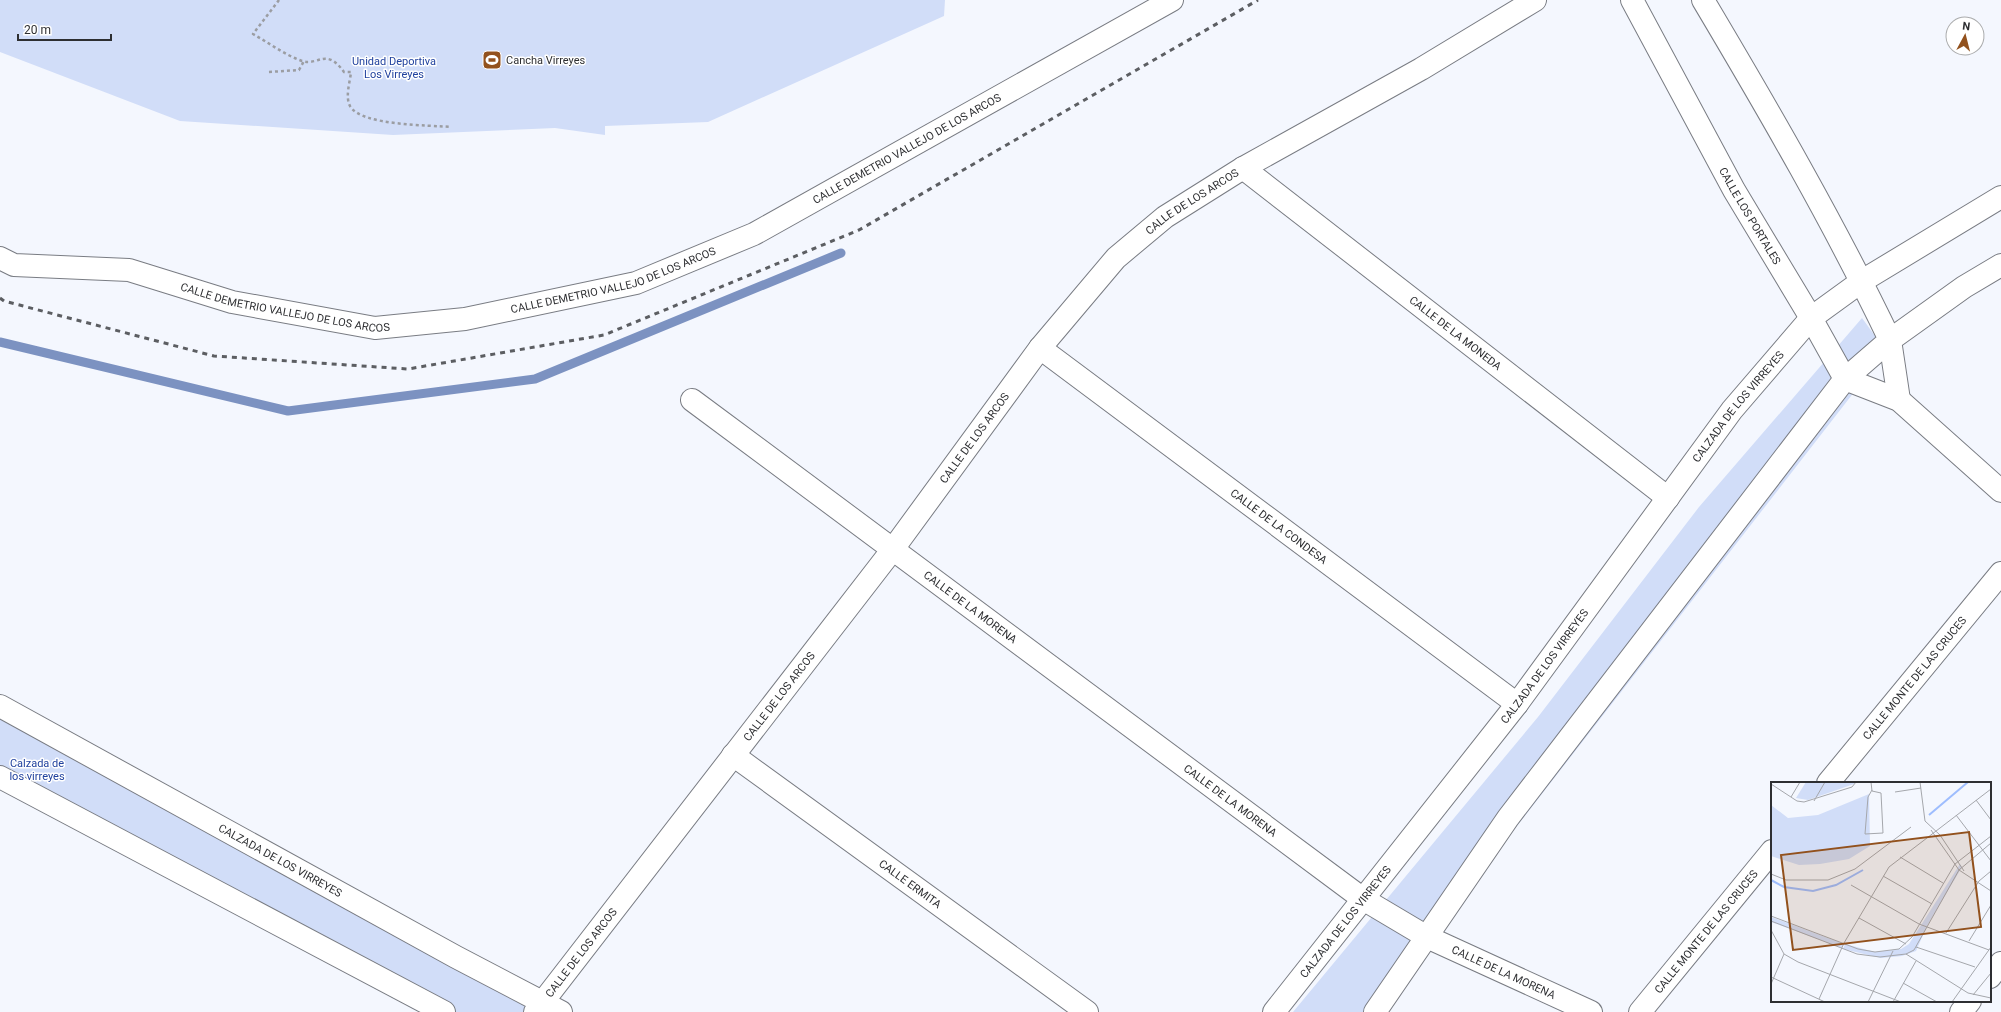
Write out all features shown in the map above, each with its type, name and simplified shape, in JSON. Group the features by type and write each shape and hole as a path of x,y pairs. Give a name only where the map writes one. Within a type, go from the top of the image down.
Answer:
{"street":[{"name":"CALLE DEMETRIO VALLEJO DE LOS ARCOS","path":"0,258 14,266 129,270 232,302 375,328 465,319 636,283 754,234 1172,0"},
{"name":"CALLE DE LOS ARCOS","path":"539,1006 893,549 1040,348 1116,258 1165,217 1243,168 1421,69 1535,0"},
{"name":"CALLE LOS PORTALES","path":"1632,0 1734,190 1811,318 1845,379"},
{"path":"1703,0 1766,106 1862,281 1890,340 1899,400"},
{"name":"CALLE DE LA MONEDA","path":"1243,168 1668,498"},
{"path":"1862,281 2001,196"},
{"path":"1375,1012 1508,818 1845,379 1890,340 1964,287 2001,265"},
{"name":"CALZADA DE LOS VIRREYES","path":"1274,1012 1517,704 1732,410 1811,318 1862,281"},
{"name":"CALLE DE LA CONDESA","path":"1040,348 1517,704"},
{"path":"1845,379 1899,400 2001,491"},
{"name":"CALLE DE LA MORENA","path":"692,400 1364,898 1427,937 1591,1012"},
{"name":"CALLE MONTE DE LAS CRUCES","path":"1829,782 2001,573"},
{"name":"CALZADA DE LOS VIRREYES","path":"0,706 456,957 539,1006 561,1012"},
{"name":"CALLE ERMITA","path":"733,755 1087,1012"},
{"path":"0,776 444,1012"},
{"name":"CALLE MONTE DE LAS CRUCES","path":"1640,1012 1771,852"},
{"path":"1991,976 2001,963"},
{"path":"1961,1012 1969,1002"}],"path":[{"path":"279,0 253,34 304,61 326,58 338,64 344,72 351,72 348,96 350,106 360,115 376,120 451,127"},
{"path":"268,72 299,70 304,61"}],"green space":[{"name":"Unidad Deportiva Los Virreyes","path":"0,0 945,0 944,16 708,122 605,126 605,135 555,128 393,135 180,121 0,52"},
{"path":"1862,318 1886,351 1440,925 1387,1012 1293,1012 1538,717 1699,507"},
{"name":"Calzada de los virreyes","path":"0,712 540,1012 435,1012 0,787"}],"waterway":[{"path":"0,342 288,411 535,379 841,253"}],"railway":[{"path":"0,298 4,301 214,356 408,369 604,335 859,230 1258,0"}],"place":[{"name":"Cancha Virreyes","path":"492,60"}]}
